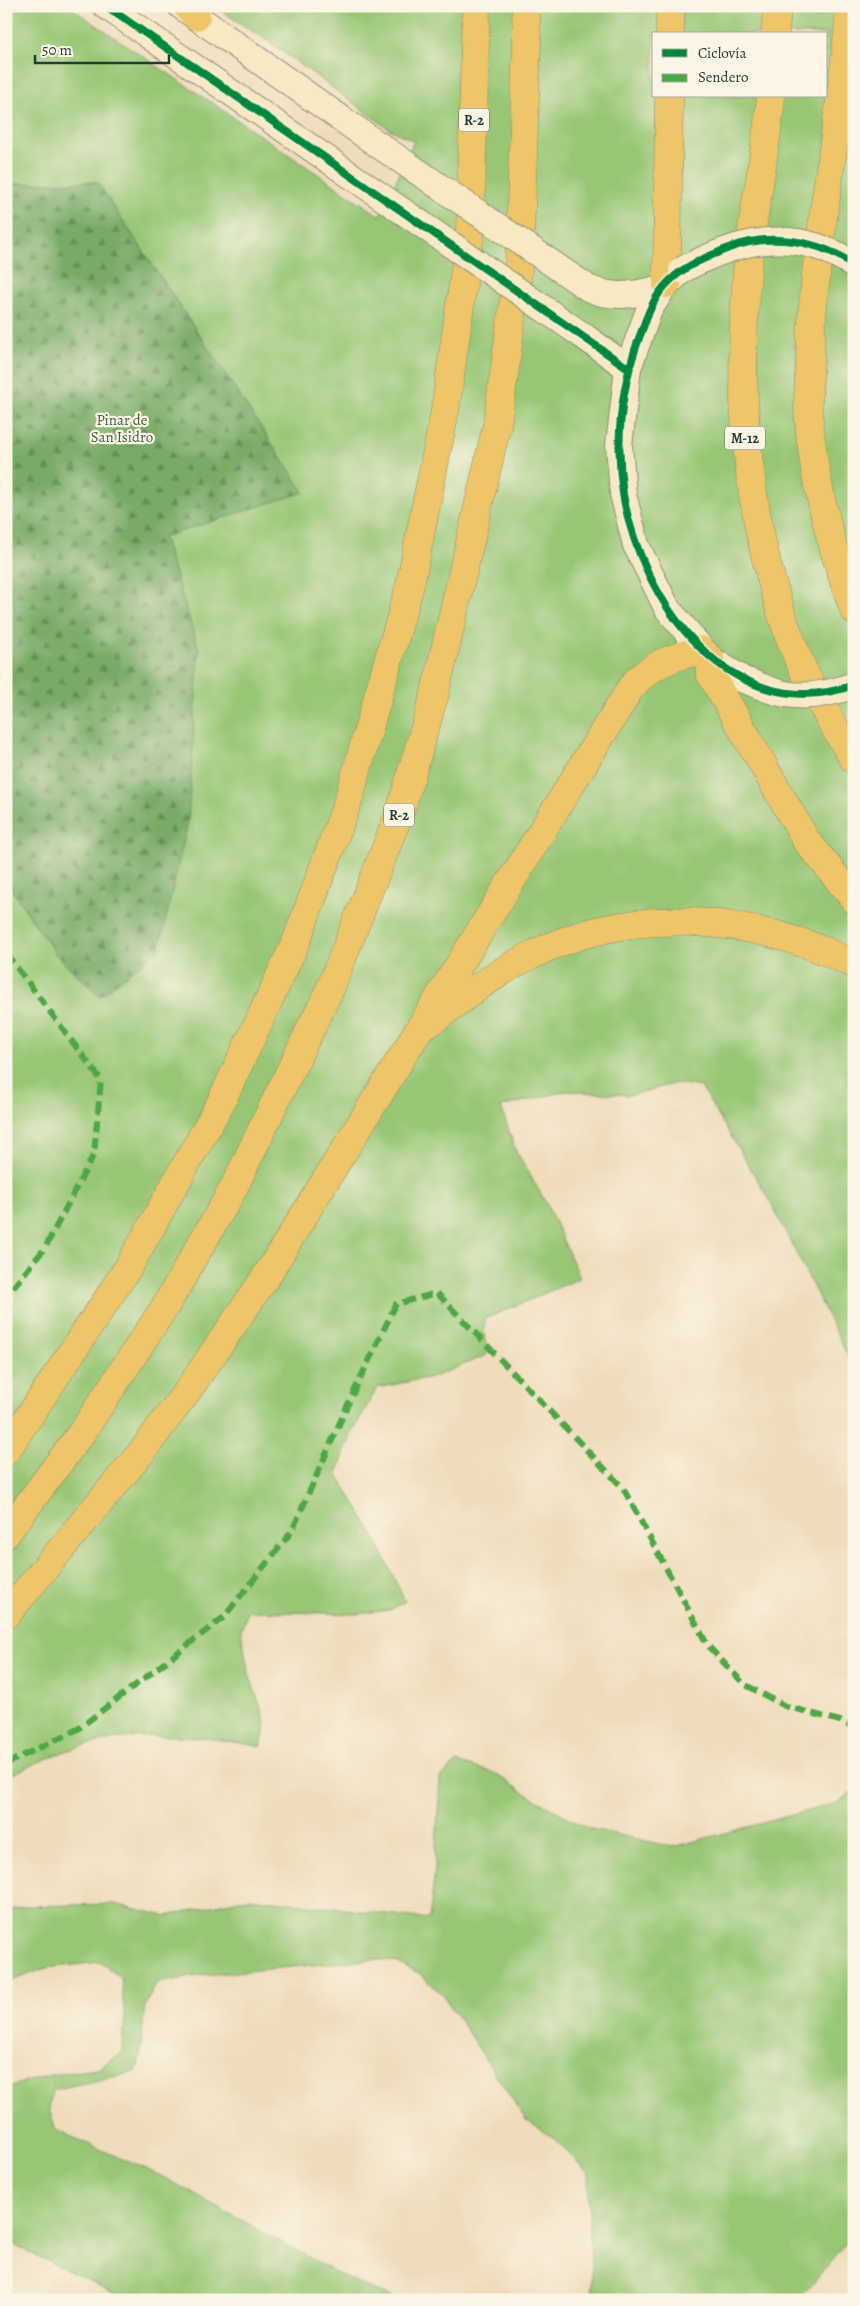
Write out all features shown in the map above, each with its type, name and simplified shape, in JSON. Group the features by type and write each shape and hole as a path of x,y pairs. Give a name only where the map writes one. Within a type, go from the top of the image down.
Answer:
{"highway":[{"path":"463,6 470,234"},
{"name":"R-2","path":"6,1450 128,1268 221,1102 299,933 348,801 410,585 444,411 470,234 476,6"},
{"name":"R-2","path":"6,1534 85,1428 123,1371 166,1305 232,1191 330,989 400,812 434,697 497,425 519,264 527,43 526,6"},
{"path":"670,6 670,32"},
{"path":"775,32 778,6"},
{"path":"850,6 848,33 815,272 808,408 816,470 828,533 854,610"},
{"path":"669,98 671,280"},
{"name":"M-12","path":"771,98 747,270 742,342 743,420 750,483 758,528 773,586 796,652 854,760"},
{"path":"6,1615 110,1491 186,1394 265,1278 640,676 653,666 674,657 705,655 710,673 806,840 854,899"},
{"path":"418,1033 498,974 532,955 582,935 640,923 668,920 733,925 794,941 854,964"}],"street":[{"path":"106,6 628,368"},
{"path":"188,9 383,148 588,288 604,295 630,295 671,280 736,245 768,240 798,241 836,252 854,265"},
{"path":"671,280 649,310 628,368 619,445 624,494 636,545 667,608 705,655 744,680 785,694 812,694 838,691 854,685"}],"green space":[{"path":"6,6 68,6 380,216 414,141 389,129 272,44 214,6 854,6 854,1368 769,1199 701,1087 677,1083 631,1095 566,1091 501,1107 515,1149 546,1203 580,1278 485,1319 484,1333 487,1355 436,1376 377,1388 352,1433 337,1474 373,1534 405,1601 390,1610 358,1614 248,1611 241,1630 248,1671 266,1723 261,1747 188,1737 163,1736 114,1739 66,1751 6,1777 6,881 57,956 199,650 163,536 304,492 97,182 6,184"},
{"name":"Pinar de San Isidro","path":"97,182 304,492 163,537 199,650 188,822 159,949 100,996 57,956 6,881 6,184"},
{"path":"457,1762 494,1773 536,1800 587,1828 673,1847 837,1803 854,1790 854,2234 798,2300 592,2300 588,2173 556,2140 526,2120 443,1995 419,1973 396,1962 378,1959 204,1975 157,1983 145,2005 140,2056 136,2072 52,2090 49,2109 56,2130 159,2175 352,2281 398,2300 129,2300 6,2241 6,2087 52,2075 98,2069 121,2053 125,2019 121,1978 100,1962 46,1968 6,1983 6,1911 27,1906 115,1904 166,1916 249,1898 429,1919 434,1879 440,1778"}],"marked path":[{"path":"6,953 101,1080 94,1154 45,1248 6,1296"},
{"path":"6,1764 78,1729 224,1617 292,1531 349,1402 396,1304 437,1293 623,1488 708,1646 744,1684 785,1706 840,1721 854,1728"}],"cycle path":[{"path":"106,6 628,368"},
{"path":"854,265 840,256 810,244 794,241 761,240 745,243 711,255 678,273 664,287 652,305 639,338 624,395 620,435 623,494 633,535 649,575 671,613 699,646 731,672 768,689 809,694 854,685"}]}
